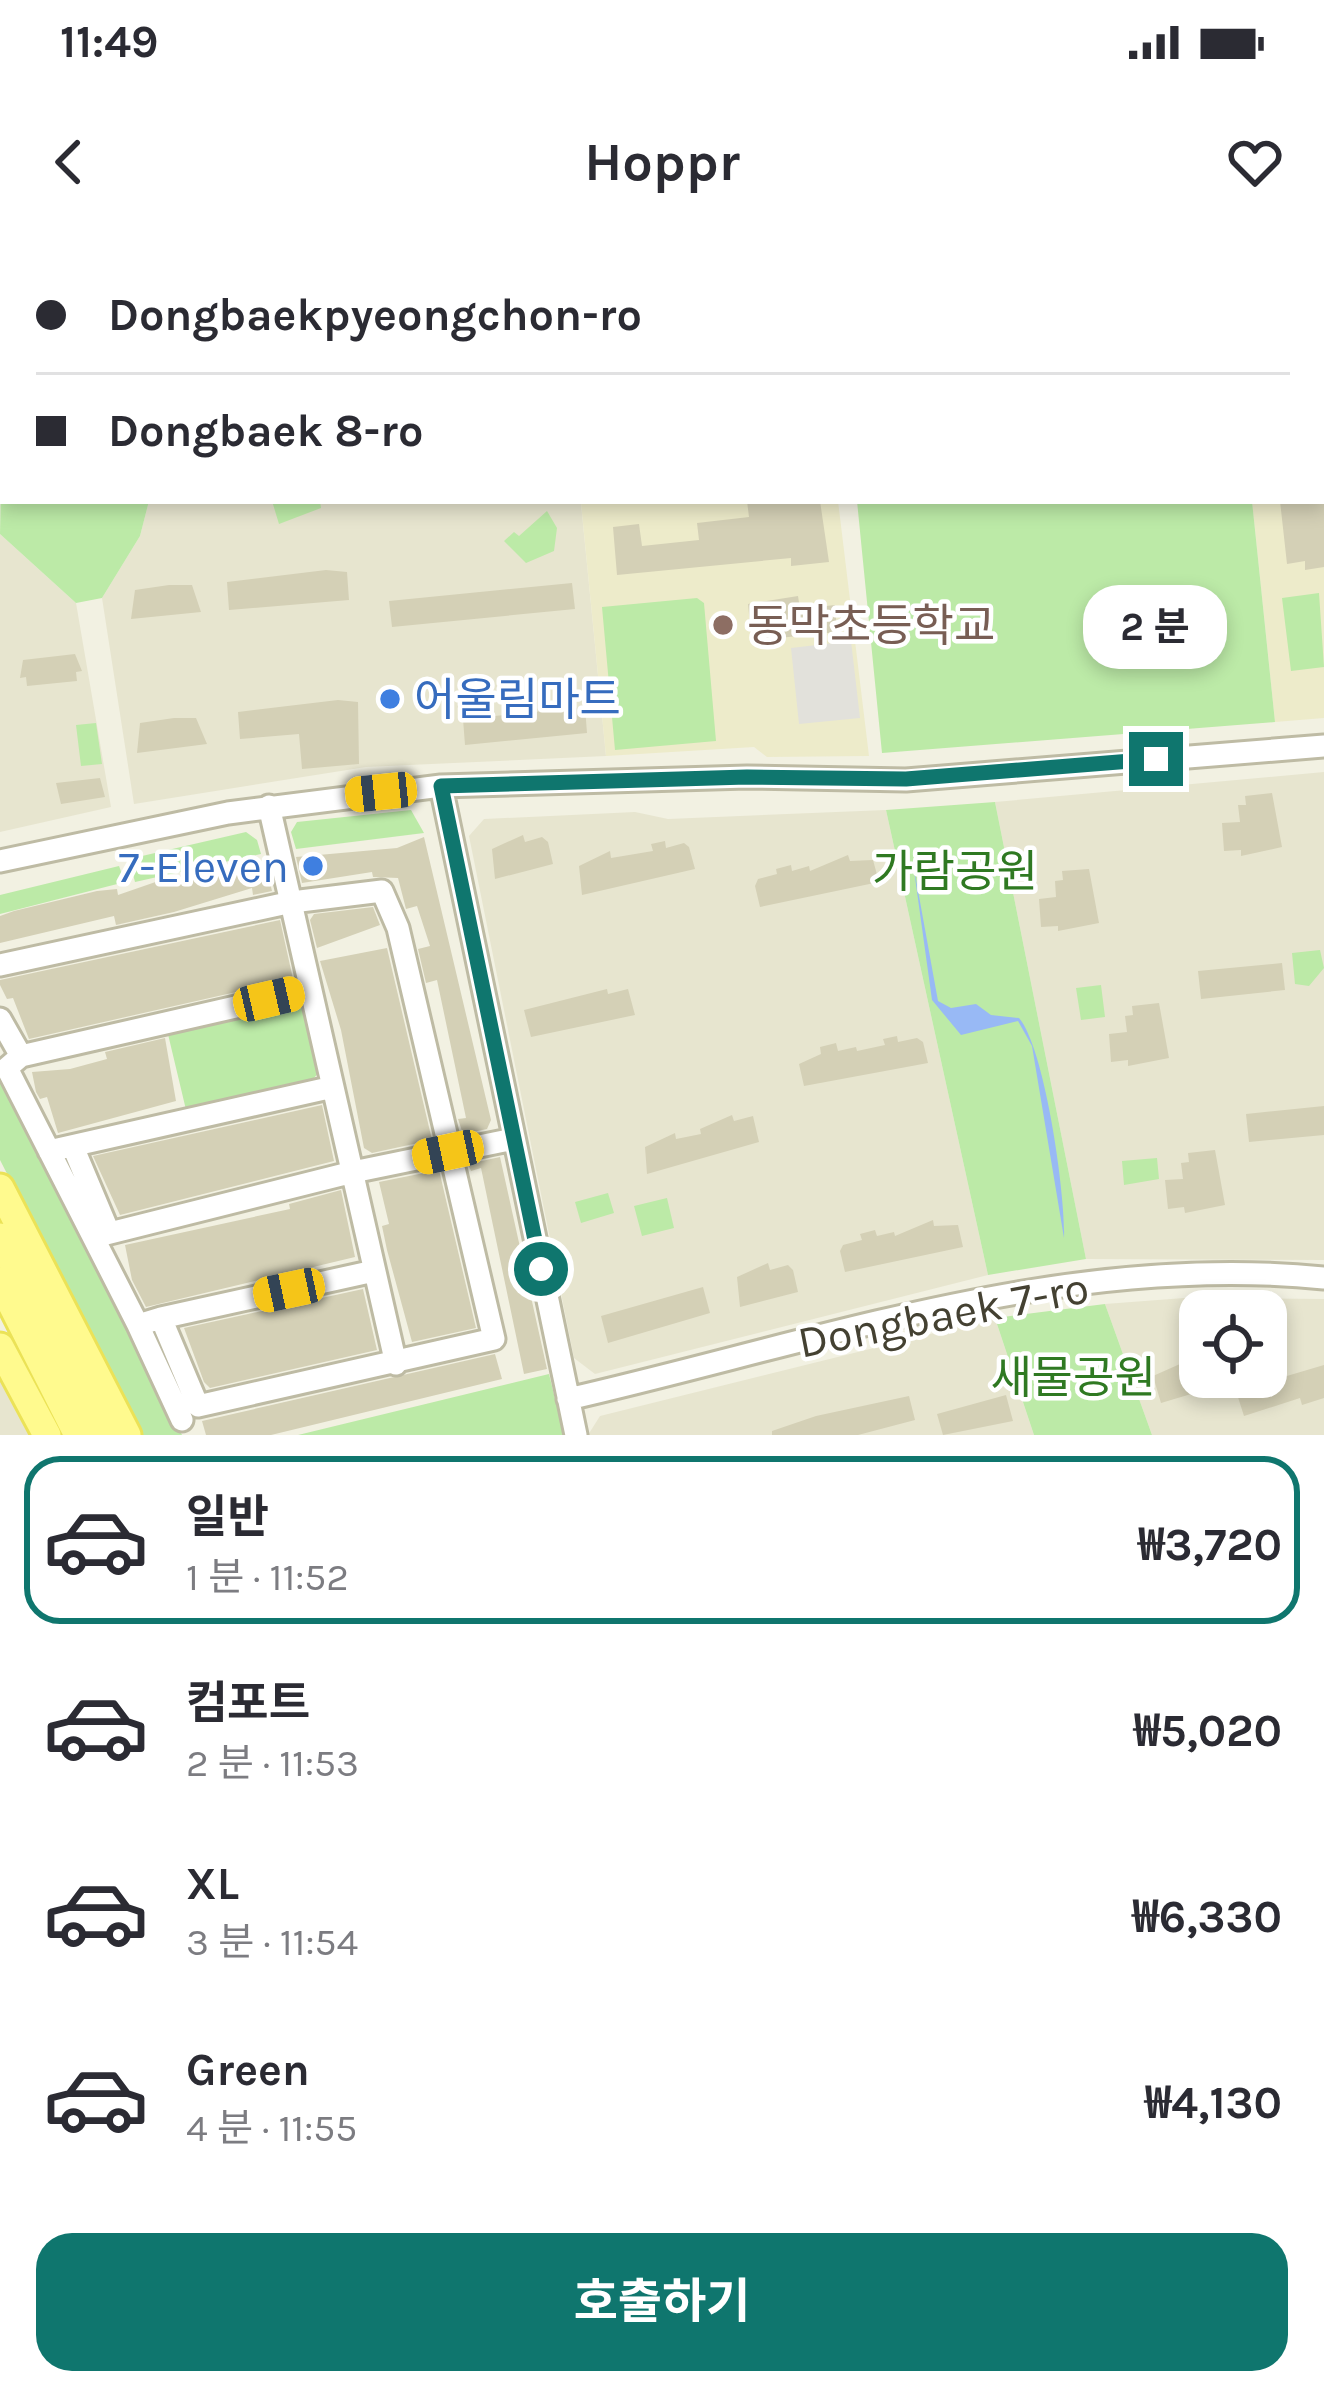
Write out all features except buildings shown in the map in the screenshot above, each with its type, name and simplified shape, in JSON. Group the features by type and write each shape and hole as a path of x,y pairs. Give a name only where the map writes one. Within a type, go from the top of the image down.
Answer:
{"main road":[{"path":"0,1188 127,1435"},
{"path":"0,1237 101,1435"},
{"path":"0,1281 78,1435"},
{"path":"0,1347 47,1435"}],"street":[{"path":"0,861 269,806 441,786 747,777 906,779 1324,746"},
{"path":"441,786 576,1435"},
{"path":"269,806 396,1364"},
{"path":"0,965 292,902 382,891 392,903 494,1339 190,1420"},
{"path":"101,1233 7,1068 21,1057 310,990"},
{"path":"0,1019 21,1057"},
{"path":"50,1150 74,1149 333,1087"},
{"path":"101,1233 352,1172 514,1139"},
{"path":"74,1149 138,1325 190,1420"},
{"path":"138,1325 374,1271"},
{"name":"Dongbaek 7-ro","path":"568,1399 888,1318 1032,1290 1176,1275 1324,1278"},
{"path":"160,1318 190,1420"}],"shaded area":[{"path":"148,504 581,504 606,756 366,767 134,804 102,598 140,536"},
{"name":"동막초등학교","path":"581,504 838,504 869,756 767,757 754,747 606,756"},
{"path":"1252,504 1324,504 1324,718 1275,722"},
{"path":"0,534 76,603 111,807 0,832"},
{"path":"851,641 860,718 799,724 791,648"},
{"path":"1324,772 1324,1260 1086,1259 995,802"},
{"path":"886,810 988,1275 595,1374 574,1358 469,836 484,819 635,812 668,819"},
{"path":"1179,1298 1179,1398 1287,1398 1287,1299 1324,1299 1324,1435 1152,1435 1105,1304"},
{"path":"995,1318 1034,1435 588,1435 600,1416"},
{"path":"0,1374 33,1435 0,1435"}],"green space":[{"path":"1,504 148,504 140,536 102,598 76,603 0,534"},
{"path":"273,504 320,504 321,508 279,524"},
{"path":"857,504 1252,504 1275,722 882,753"},
{"path":"547,511 557,528 554,551 526,563 504,541 514,532 519,536"},
{"path":"1319,593 1324,667 1291,671 1282,598"},
{"path":"697,598 704,603 716,741 615,750 602,607"},
{"path":"96,723 102,764 81,766 76,725"},
{"name":"가람공원","path":"995,802 1086,1259 988,1275 886,810"},
{"path":"411,810 424,833 296,849 291,832 297,822"},
{"path":"246,832 257,840 261,854 135,882 129,859"},
{"path":"119,866 125,882 0,914 0,895"},
{"path":"1320,950 1324,968 1309,986 1295,984 1292,953"},
{"path":"1101,985 1105,1017 1081,1020 1076,988"},
{"path":"290,1002 306,1011 320,1071 308,1085 187,1114 167,1030"},
{"path":"0,1070 182,1435 141,1435 0,1160"},
{"path":"1157,1158 1159,1179 1124,1185 1122,1161"},
{"path":"608,1193 614,1213 581,1223 575,1202"},
{"path":"667,1198 674,1228 642,1236 634,1206"},
{"name":"새물공원","path":"1105,1304 1152,1435 1034,1435 995,1318"},
{"path":"549,1374 564,1435 298,1435"}],"water":[{"path":"913,863 938,1001 951,1008 976,1004 991,1015 1019,1018 1028,1034 1037,1059 1052,1124 1064,1238 1032,1046 1018,1021 961,1035 932,1000"}],"place":[{"name":"동막초등학교","path":"723,625"},
{"name":"어울림마트","path":"390,699"},
{"name":"7-Eleven","path":"313,866"}],"route":[{"path":"541,1269 441,786 747,777 906,779 1156,759"}]}
